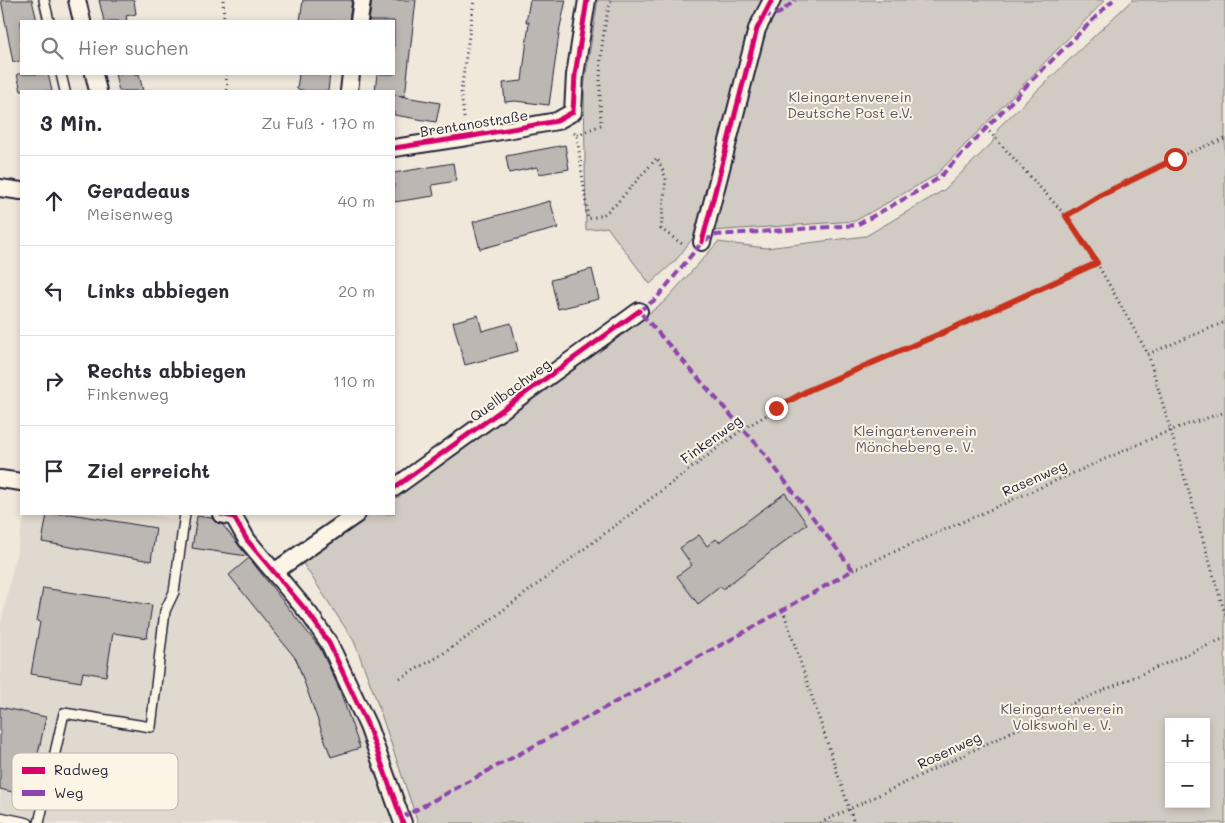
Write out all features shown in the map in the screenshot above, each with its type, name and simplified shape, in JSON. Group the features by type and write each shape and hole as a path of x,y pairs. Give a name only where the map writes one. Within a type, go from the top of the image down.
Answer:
{"street":[{"path":"77,0 82,20"},
{"path":"359,20 362,0"},
{"path":"557,121 573,112 575,75 587,0"},
{"path":"694,245 757,29 772,0"},
{"path":"94,75 98,90"},
{"path":"349,90 352,75"},
{"name":"Brentanostraße","path":"395,148 557,121"},
{"path":"0,188 20,191"},
{"name":"Quellbachweg","path":"395,487 639,311"},
{"path":"0,479 20,482"},
{"path":"224,515 234,518 247,540 310,615 328,643 368,726 403,823"},
{"path":"274,572 356,515"}],"lane":[{"path":"44,0 49,20"},
{"path":"61,75 65,90"},
{"path":"55,753 64,713 151,727 165,611 174,592 186,515"},
{"path":"39,823 42,810"},
{"path":"0,818 28,823"}],"path":[{"path":"223,0 224,20"},
{"path":"467,137 460,92 474,0"},
{"path":"577,136 601,125 600,76 603,40 611,0"},
{"path":"226,75 227,90"},
{"path":"557,121 577,136 588,219 602,215 616,204 657,158 666,178 661,229 694,245"},
{"path":"986,128 1066,216 1097,263 1148,354 1225,614"},
{"path":"1066,216 1132,179 1225,139"},
{"path":"1148,354 1225,322"},
{"path":"783,610 854,823"}],"shaded area":[{"path":"25,515 151,515 201,523 243,545 298,612 326,650 364,732 397,823 0,823 0,628"}],"green space":[{"path":"598,0 762,0 749,25 699,230 676,260 650,284 607,227 586,230 584,87"},
{"name":"Kleingartenverein Deutsche Post e.V.","path":"776,0 1105,0 936,175 855,221 711,231 764,24"},
{"name":"Kleingartenverein Möncheberg e. V.","path":"1132,0 1225,0 1225,823 418,823 375,696 354,641 302,562 369,515 395,515 395,495 664,302 718,242 766,248 866,236 944,190 992,143 999,127"}],"building":[{"path":"1,0 32,0 37,20 20,20 20,61 13,62"},
{"path":"99,0 134,0 136,14 126,16 127,20 104,20"},
{"path":"303,0 352,0 349,20 300,20"},
{"path":"372,0 416,0 405,96 395,95 395,90 375,90 377,75 395,75 395,20 369,20"},
{"path":"530,0 566,0 560,27 549,105 515,101 505,102 503,83 522,81 529,22 526,22"},
{"path":"17,74 48,75 52,90 21,90"},
{"path":"115,75 139,75 143,90 119,90"},
{"path":"299,75 330,75 328,90 297,89"},
{"path":"395,95 440,103 436,122 395,115"},
{"path":"565,145 569,169 539,174 537,167 509,173 506,156"},
{"path":"453,163 456,181 432,185 434,196 395,202 395,173"},
{"path":"550,201 558,228 480,249 473,222"},
{"path":"592,269 599,299 558,309 551,280"},
{"path":"478,315 482,331 511,323 518,351 465,365 453,322"},
{"path":"785,493 807,524 723,589 721,586 698,604 677,576 692,565 680,548 699,535 707,546 716,539 719,542"},
{"path":"47,515 77,515 156,528 151,561 42,542"},
{"path":"197,516 212,518 215,522 223,525 247,556 192,548"},
{"path":"249,558 320,648 339,688 360,748 331,757 296,659 229,575"},
{"path":"43,588 152,605 147,638 113,633 106,676 83,672 81,682 31,674 40,622 37,621"},
{"path":"0,707 46,717 38,753 12,753 12,792 0,789"}],"marked path":[{"path":"763,17 780,13 795,0"},
{"path":"401,818 741,634 853,570 759,447 639,311 656,299 702,242 715,235 857,225 939,178 1031,81 1113,0"}],"cycle path":[{"path":"395,148 557,121 573,112 575,75 587,0"},
{"path":"702,242 757,29 772,0"},
{"path":"395,487 639,311"},
{"path":"225,515 234,517 247,540 310,615 329,643 368,726 403,823"}],"route":[{"path":"776,408 809,390 942,333 1097,263 1066,216 1099,196 1175,159"}],"park label":[{"name":"Kleingartenverein Volkswohl e. V.","path":"1062,716"}]}
